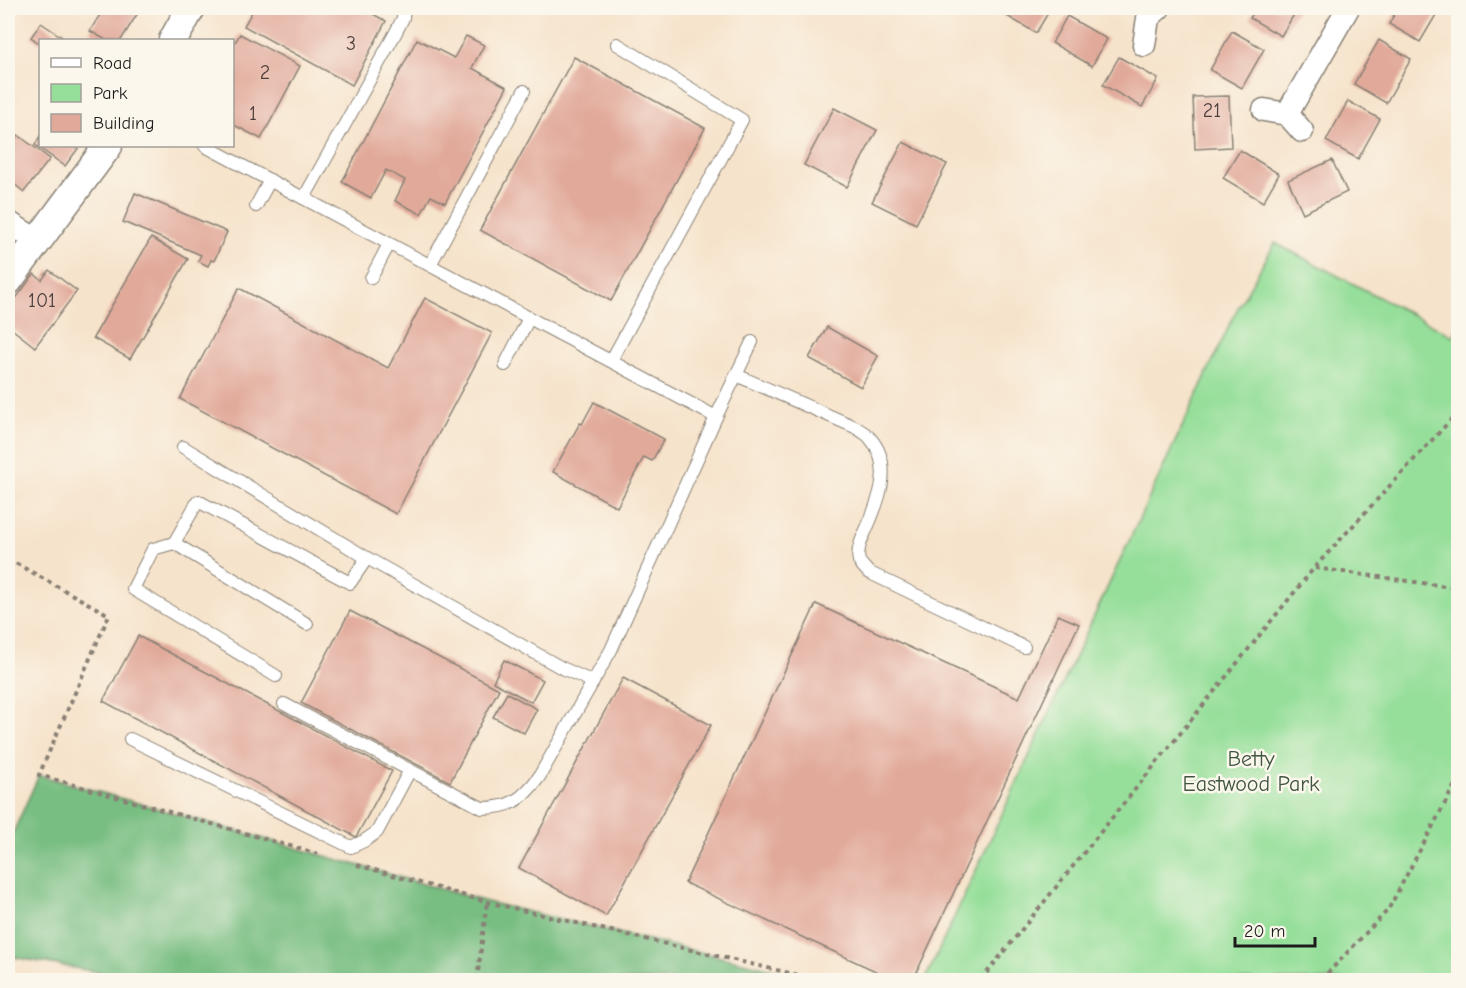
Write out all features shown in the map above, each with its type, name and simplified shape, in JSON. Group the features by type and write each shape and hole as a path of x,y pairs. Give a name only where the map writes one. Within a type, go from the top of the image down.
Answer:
{"street":[{"path":"174,39 191,8"},
{"path":"1264,110 1295,123 1348,8"},
{"path":"1144,45 1145,11"},
{"path":"8,281 107,147"},
{"path":"8,222 38,241"}],"lane":[{"path":"304,198 396,32 403,18 404,8"},
{"path":"611,362 742,120 617,44"},
{"path":"430,265 524,92"},
{"path":"207,147 716,417"},
{"path":"256,206 270,180"},
{"path":"371,278 389,244"},
{"path":"505,365 529,318"},
{"path":"284,704 482,808 499,808 517,801 539,777 618,634 752,342"},
{"path":"736,375 855,427 870,438 881,458 883,480 879,501 858,553 860,562 868,572 1024,646"},
{"path":"183,447 367,558 560,667 593,682"},
{"path":"276,676 133,589 153,549 174,543 198,501 350,583 367,558"},
{"path":"174,543 307,624"},
{"path":"130,739 351,847 377,832 410,770"}],"path":[{"path":"981,981 1314,568 1458,412"},
{"path":"1314,568 1458,588"},
{"path":"1322,981 1388,910 1458,780"},
{"path":"477,981 487,902"}],"green space":[{"name":"Betty Eastwood Park","path":"1275,243 1453,336 1458,328 1458,980 925,980 1235,313"},
{"path":"39,775 487,902 819,980 142,980 8,956 8,844"}],"building":[{"path":"104,8 141,8 122,39 104,39 90,31"},
{"path":"254,8 362,8 386,21 352,85 244,26"},
{"path":"996,8 1051,8 1036,33"},
{"path":"1256,8 1298,8 1281,36 1250,18"},
{"path":"1398,8 1440,8 1420,42 1389,24"},
{"path":"1067,16 1107,39 1092,66 1052,43"},
{"path":"41,23 62,37 60,39 39,39 39,43 31,37"},
{"path":"1232,31 1264,49 1242,88 1210,70"},
{"path":"240,34 300,66 261,139 234,125 234,44"},
{"path":"466,36 484,45 472,68 507,87 445,203 431,196 421,214 395,201 405,180 386,170 371,198 342,182 417,39 454,58"},
{"path":"1379,40 1411,59 1386,103 1354,84"},
{"path":"574,57 705,128 611,301 480,230"},
{"path":"1119,57 1158,79 1142,107 1103,85"},
{"path":"1229,96 1231,147 1195,149 1193,97"},
{"path":"1348,101 1380,119 1358,159 1326,141"},
{"path":"834,108 877,130 847,187 804,165"},
{"path":"18,135 50,159 24,192 8,179 8,149"},
{"path":"39,138 39,147 79,147 65,166 35,145"},
{"path":"903,142 947,164 916,224 872,202"},
{"path":"1240,150 1279,174 1263,202 1223,178"},
{"path":"1332,160 1347,192 1303,213 1288,180"},
{"path":"135,193 227,232 214,261 211,260 208,266 198,261 201,255 123,222"},
{"path":"151,238 188,259 130,359 93,338"},
{"path":"49,270 77,291 35,347 8,326 8,309 34,274 42,280"},
{"path":"239,288 388,368 425,298 492,333 396,514 180,399"},
{"path":"827,327 878,356 861,387 809,358"},
{"path":"594,402 664,439 652,461 644,457 617,507 553,472"},
{"path":"816,604 1019,698 1058,615 1079,624 913,980 895,980 685,883"},
{"path":"350,611 499,689 450,782 301,703"},
{"path":"138,636 392,771 356,837 103,701"},
{"path":"504,660 543,680 531,702 493,682"},
{"path":"623,678 711,725 606,916 519,868"},
{"path":"507,693 537,709 524,733 493,717"}]}
